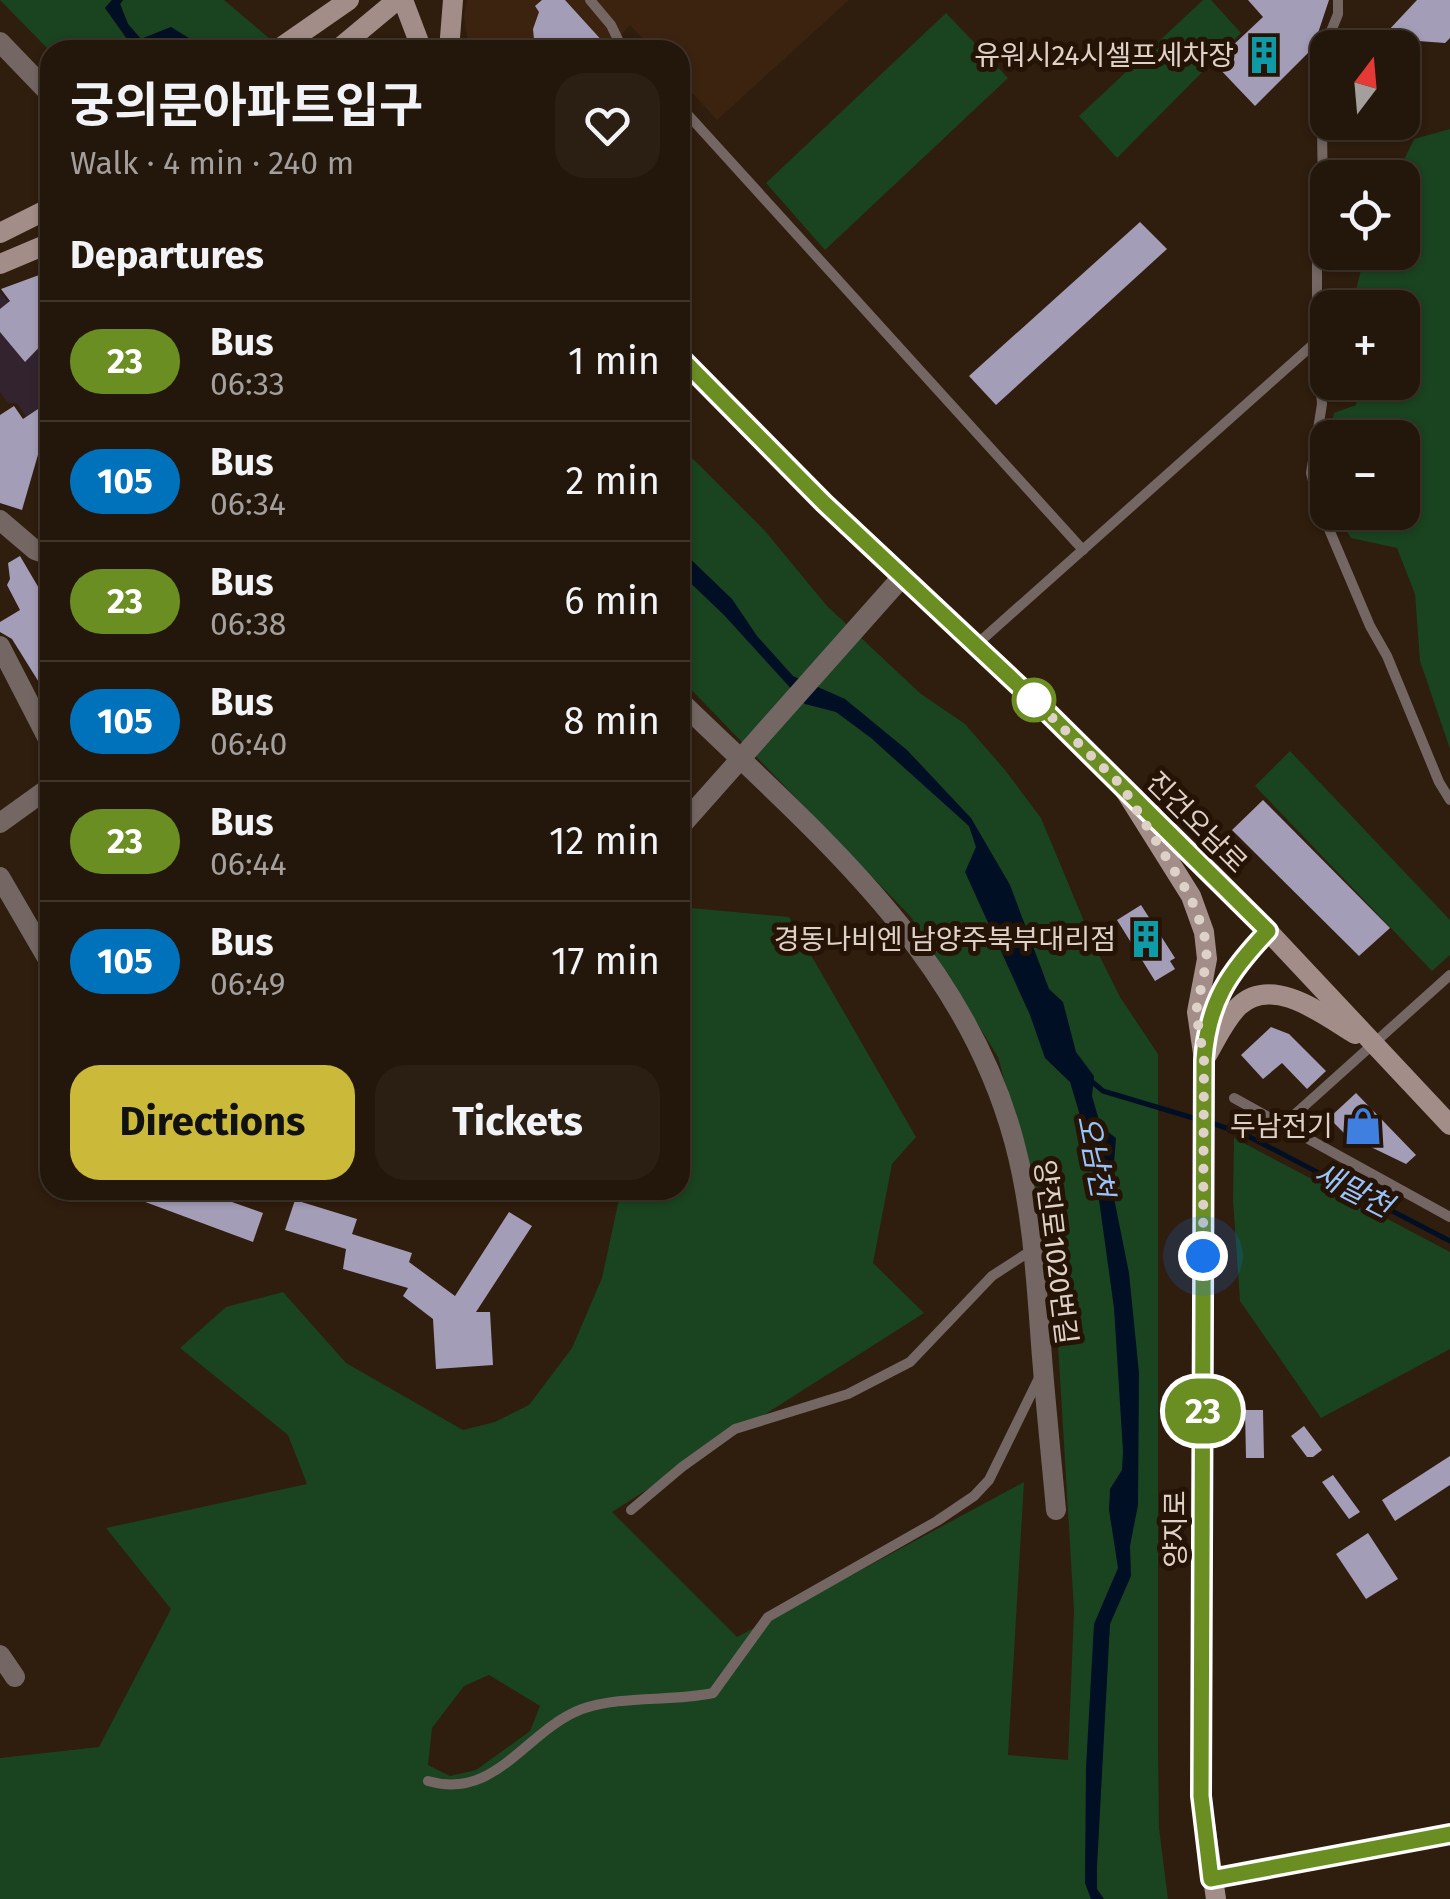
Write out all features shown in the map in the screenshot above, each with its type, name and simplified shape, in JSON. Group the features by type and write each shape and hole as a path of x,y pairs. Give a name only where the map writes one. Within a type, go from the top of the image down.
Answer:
{"main road":[{"path":"306,27 318,0"},
{"path":"290,40 348,0"},
{"path":"350,40 400,0 418,40"},
{"path":"450,40 453,0"},
{"path":"0,233 40,213"},
{"path":"0,264 40,248"},
{"name":"진건오남로","path":"690,367 1268,931 1450,1125"},
{"path":"1122,786 1190,896 1204,932 1207,959 1196,1012 1204,1060"},
{"path":"1204,1060 1220,990 1230,972 1268,931"},
{"path":"1204,1060 1238,1006 1264,994 1307,1006 1373,1044"},
{"name":"양지로","path":"1204,1060 1201,1796 1213,1889"}],"street":[{"path":"0,42 40,84"},
{"path":"0,520 40,552"},
{"path":"690,816 902,578"},
{"path":"0,646 40,724"},
{"name":"양진로1020번길","path":"690,710 744,755 832,844 910,936 980,1044 1014,1138 1026,1195 1056,1510"},
{"path":"0,823 40,795"},
{"path":"0,877 40,947"},
{"path":"0,1655 15,1676"},
{"name":"양지로","path":"1213,1889 1450,1834"}],"lane":[{"path":"590,0 618,40"},
{"path":"1316,290 1316,252 1324,198 1321,56 1338,14 1338,0"},
{"path":"690,117 1083,550"},
{"path":"976,645 1310,347"},
{"path":"1322,400 1311,473 1320,508 1450,800"},
{"path":"1282,1125 1450,975"},
{"path":"1234,1098 1450,1217"},
{"path":"631,1510 735,1429 848,1394 910,1362 992,1276 1033,1250"},
{"path":"428,1781 449,1788 472,1784 557,1722 583,1709 713,1693 768,1617 974,1496 988,1480 1043,1371"}],"shaded area":[{"path":"467,0 849,0 717,120 690,91 690,40 644,40 630,25 616,40 468,40 464,16"},
{"path":"0,292 40,339 40,440 17,403 8,403 0,392"}],"green space":[{"path":"0,0 112,0 105,8 127,40 40,40"},
{"path":"123,0 224,0 271,40 192,40 171,27 141,39 128,24 120,4"},
{"path":"1203,0 1211,0 1241,33 1117,158 1079,116"},
{"path":"946,13 1008,78 825,250 766,183"},
{"path":"1450,129 1450,749 1420,661 1415,594 1397,548 1351,538 1346,530 1420,530 1420,420 1332,420 1334,413 1356,405 1357,400 1420,400 1420,290 1356,290 1361,270 1420,270 1420,160 1404,160 1414,140"},
{"path":"690,456 765,531 827,606 921,694 965,724 1005,770 1041,818 1093,943 1120,997 1158,1054 1158,1744 1159,1828 1168,1899 0,1899 0,1758 99,1747 171,1609 106,1528 307,1484 288,1435 180,1348 226,1307 283,1292 346,1363 463,1430 495,1422 529,1405 572,1348 602,1278 619,1200 690,1200 691,908 789,917 916,1137 892,1164 873,1263 924,1313 612,1512 737,1637 1024,1482 1008,1755 1068,1760 1074,1611 1056,1311 1033,1188 998,1057 911,917 690,688","holes":["489,1675 540,1706 530,1731 476,1770 450,1776 428,1765 432,1728 464,1686"]},
{"path":"1290,751 1450,920 1450,955 1432,971 1255,786"},
{"path":"1234,1138 1450,1252 1450,1349 1321,1418 1240,1301 1233,1200"}],"water":[{"path":"112,0 123,0 120,4 128,24 141,39 171,27 192,40 128,40 105,8"},
{"name":"오남천","path":"690,559 732,599 757,636 793,676 845,699 907,750 971,818 1010,885 1049,989 1063,1002 1076,1052 1094,1076 1092,1096 1101,1127 1116,1138 1112,1188 1129,1273 1139,1373 1138,1505 1130,1546 1131,1576 1110,1624 1097,1867 1097,1889 1104,1899 1091,1899 1085,1883 1086,1768 1094,1624 1118,1568 1109,1510 1110,1489 1122,1470 1123,1451 1114,1308 1095,1171 1070,1082 1045,1058 1030,1015 965,872 976,847 969,826 871,738 836,712 805,704 690,583"}],"building":[{"path":"542,0 565,0 601,40 534,40 539,12 535,6"},
{"name":"유워시24시셀프세차장","path":"1248,0 1329,0 1319,30 1310,30 1310,51 1255,106 1214,63 1263,17"},
{"path":"1417,0 1450,0 1450,38 1445,43 1420,41 1420,30 1389,30"},
{"path":"1140,222 1167,249 996,405 969,376"},
{"path":"40,275 40,346 25,362 0,332 0,309 10,301 1,289"},
{"path":"14,406 23,419 40,408 40,448 22,510 0,503 0,415"},
{"path":"20,556 40,590 40,684 12,639 0,632 0,622 20,610 7,585 8,563"},
{"path":"1263,800 1390,928 1359,956 1232,830"},
{"name":"경동나비엔 남양주북부대리점","path":"1141,905 1175,958 1170,961 1175,969 1155,981 1117,920"},
{"path":"1271,1027 1289,1034 1326,1071 1307,1089 1282,1063 1263,1079 1241,1055"},
{"name":"두남전기","path":"1356,1093 1416,1155 1406,1164 1346,1135 1329,1118"},
{"path":"140,1200 226,1200 263,1213 253,1242"},
{"path":"295,1200 357,1219 352,1234 412,1253 409,1262 455,1296 509,1212 532,1226 476,1312 490,1312 493,1365 436,1369 433,1319 403,1296 408,1288 343,1269 346,1249 285,1230"},
{"path":"1245,1410 1263,1410 1264,1458 1246,1458"},
{"path":"1304,1426 1322,1450 1313,1457 1307,1457 1291,1436"},
{"path":"1450,1456 1450,1485 1395,1521 1382,1500"},
{"path":"1333,1475 1360,1512 1349,1519 1322,1482"},
{"path":"1368,1533 1398,1579 1366,1599 1336,1554"}],"waterway":[{"name":"새말천","path":"1090,1080 1103,1091 1200,1120"},
{"name":"새말천","path":"1211,1123 1242,1133 1450,1241"}],"bus line":[{"name":"23","path":"690,367 824,503 1048,713 1268,931 1230,972 1220,990 1204,1060 1201,1796 1211,1879 1450,1834"}],"place":[{"name":"유워시24시셀프세차장","path":"1264,55"},
{"name":"경동나비엔 남양주북부대리점","path":"1146,939"},
{"name":"두남전기","path":"1363,1126"}],"route":[{"path":"1034,700 1024,690 1122,786 1190,896 1204,932 1207,959 1196,1012 1204,1060 1203,1256"}]}
